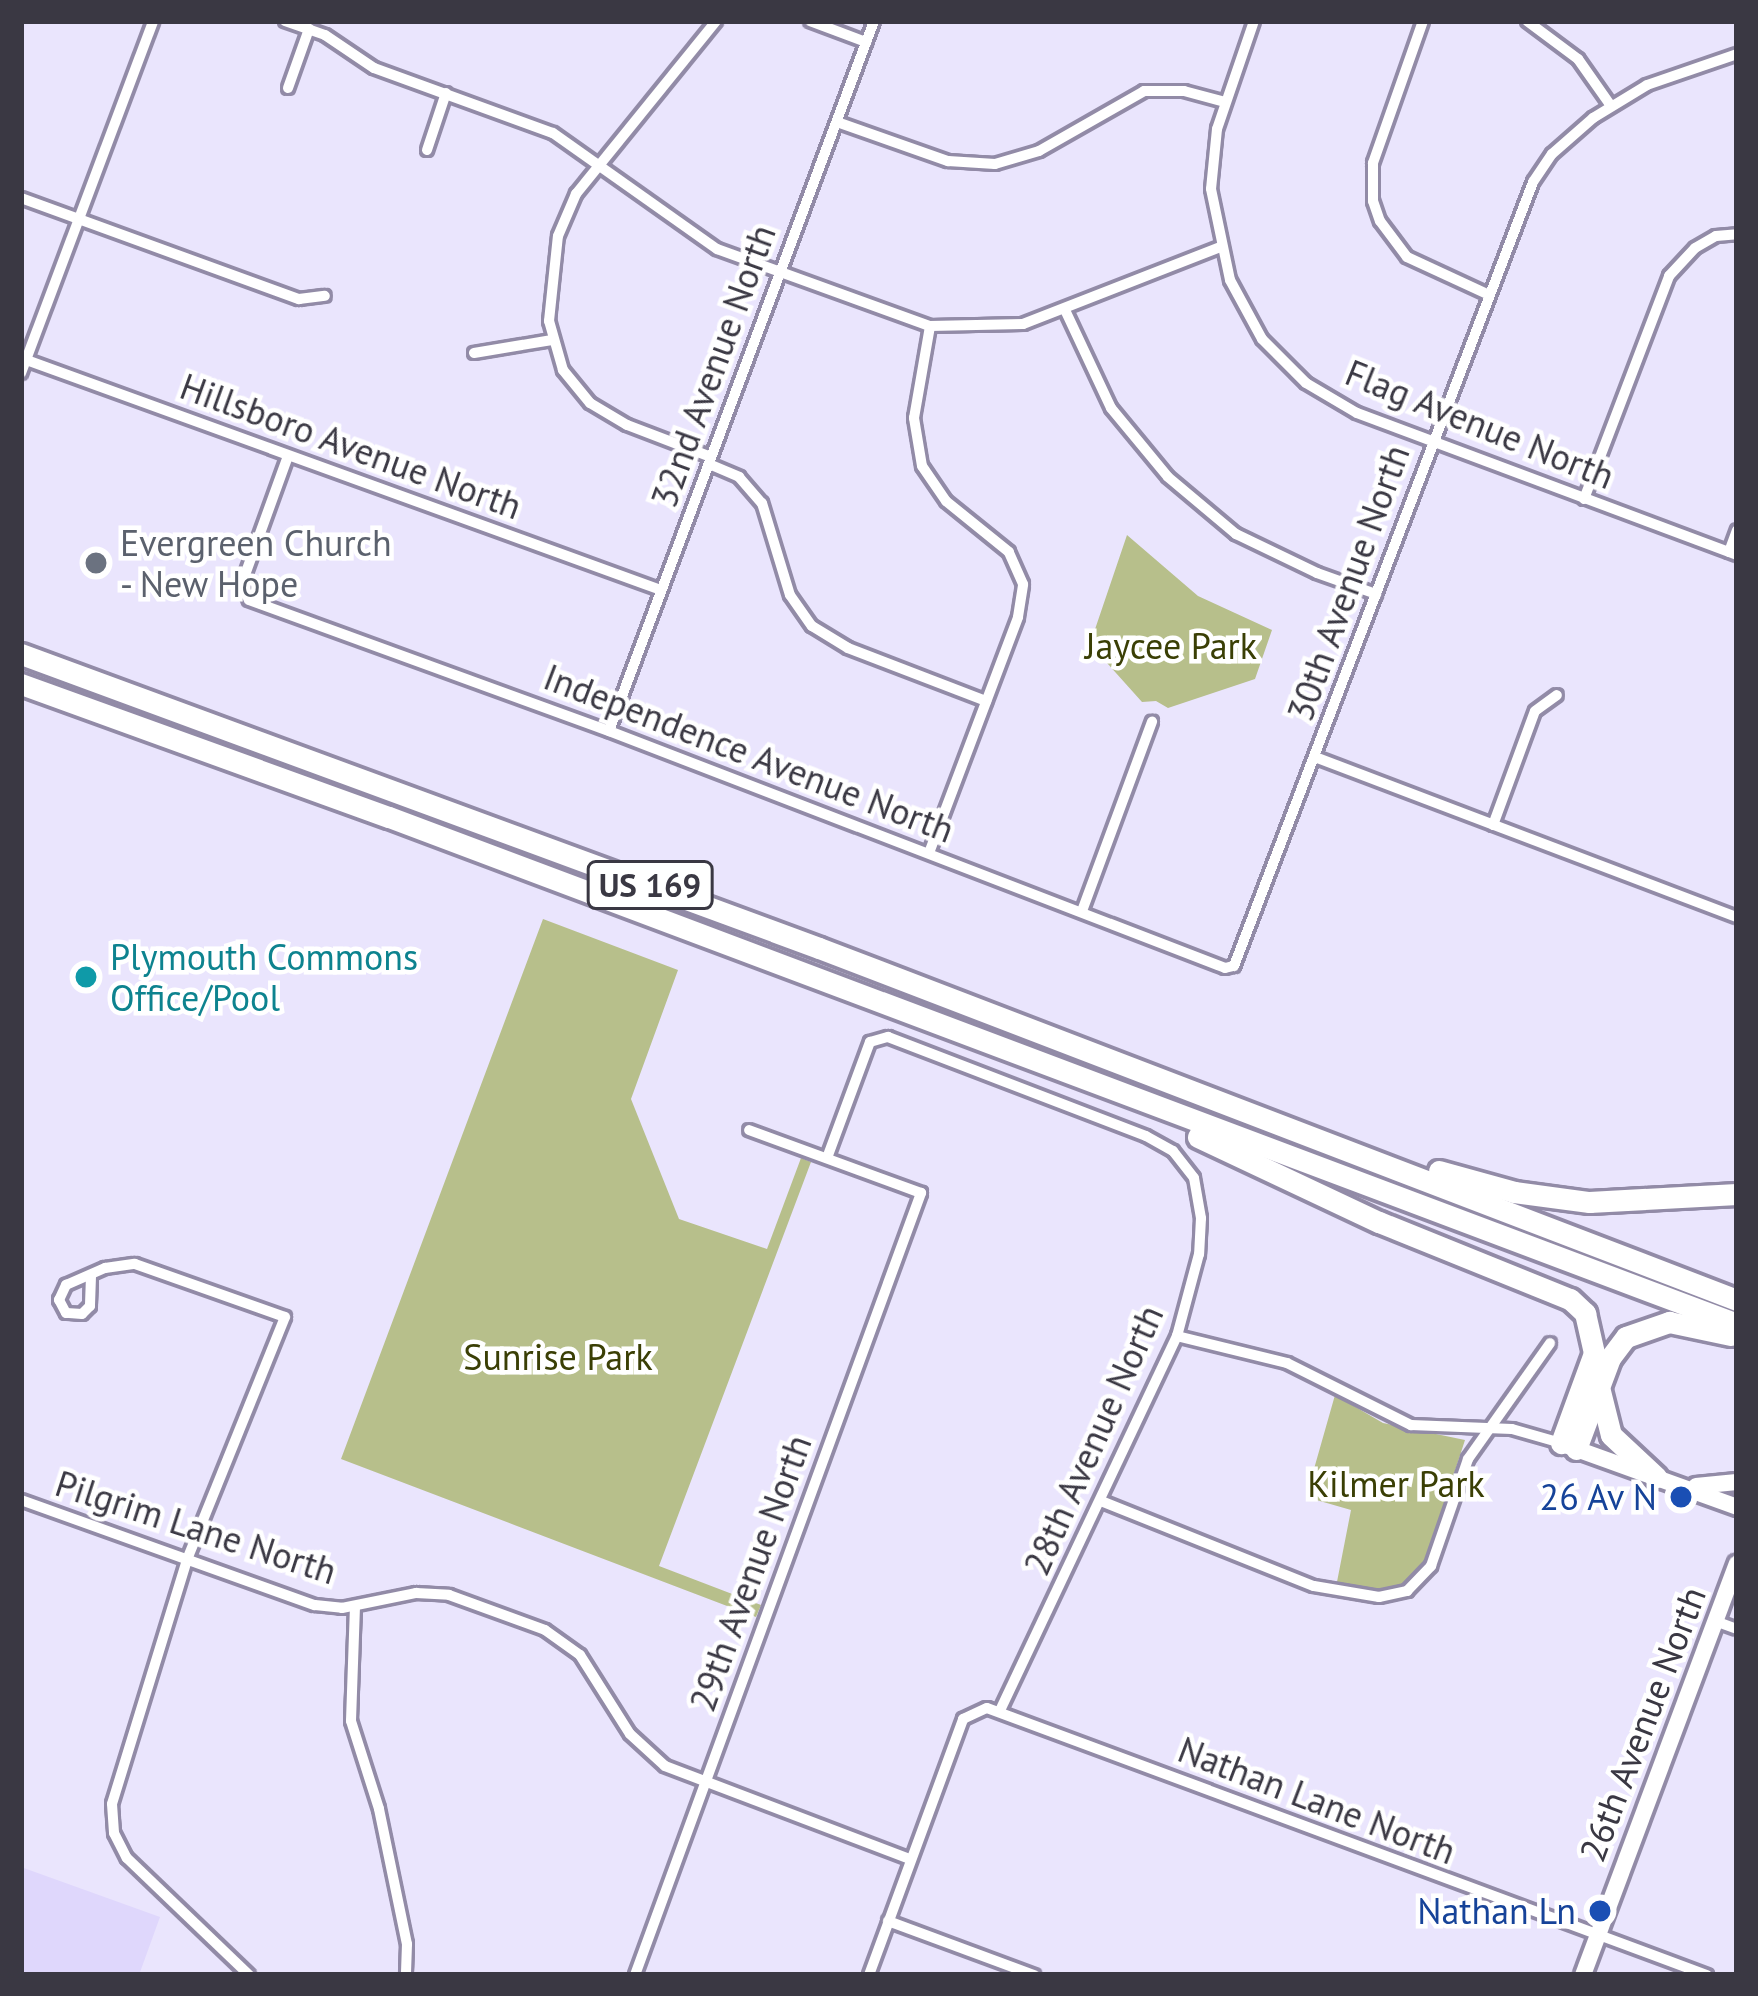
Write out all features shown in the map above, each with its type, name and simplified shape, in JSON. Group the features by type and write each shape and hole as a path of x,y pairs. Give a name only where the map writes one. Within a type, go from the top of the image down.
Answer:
{"highway":[{"name":"US 169","path":"21,654 1737,1300"},
{"name":"US 169","path":"21,684 389,817 1737,1324"},
{"path":"1124,1096 1167,1123 1379,1222 1570,1299 1585,1313 1594,1353 1569,1446"},
{"path":"1277,1123 1545,1198 1610,1202 1737,1194"},
{"path":"1569,1446 1626,1337 1654,1324 1686,1323 1737,1336"},
{"path":"1603,1378 1601,1410 1611,1435 1665,1480"}],"street":[{"path":"23,363 153,21"},
{"path":"285,21 309,29 374,68 534,124 597,164 690,234 779,274 930,326 994,328 1066,312 1174,262 1220,248"},
{"path":"810,21 866,42"},
{"name":"32nd Avenue North","path":"608,731 874,21"},
{"name":"Flag Avenue North","path":"1254,21 1225,102 1212,157 1220,248 1245,311 1283,362 1331,400 1733,554"},
{"path":"1423,21 1372,163 1373,201 1407,257 1487,295"},
{"path":"1527,21 1578,59 1611,106"},
{"path":"710,23 575,194 558,236 550,300 552,340 563,370 590,403 739,477 762,503 790,595 812,626 848,648 986,701"},
{"path":"288,88 309,29"},
{"name":"30th Avenue North","path":"1234,966 1533,182 1573,134 1611,106 1647,85 1737,54"},
{"path":"837,122 948,161 994,164 1039,151 1144,91 1184,91 1225,102"},
{"path":"427,150 446,94"},
{"path":"21,198 299,299 325,296"},
{"path":"1584,499 1669,276 1695,248 1716,236 1737,234"},
{"path":"1066,312 1111,408 1168,478 1236,534 1317,573 1376,594"},
{"path":"929,853 1018,617 1023,584 1009,552 946,501 922,466 914,418 930,326"},
{"path":"474,353 552,340"},
{"name":"Hillsboro Avenue North","path":"23,363 662,590"},
{"name":"Independence Avenue North","path":"288,456 242,594 1225,968 1234,966"},
{"path":"1733,554 1737,530"},
{"path":"1493,825 1535,710 1556,695"},
{"path":"1082,911 1152,722"},
{"path":"1315,757 1737,917"},
{"name":"28th Avenue North","path":"827,1158 870,1042 888,1037 1146,1136 1184,1162 1199,1194 1199,1254 1177,1336 1000,1710"},
{"path":"749,1130 827,1158"},
{"name":"29th Avenue North","path":"635,1975 921,1193 827,1158"},
{"path":"91,1276 135,1264 285,1317 187,1560 112,1804 114,1833 134,1866 249,1975"},
{"path":"1177,1336 1287,1363 1412,1425 1528,1432 1737,1507"},
{"path":"1101,1501 1286,1578 1335,1591 1395,1595 1414,1587 1431,1566 1456,1485 1488,1428 1550,1343"},
{"path":"1665,1480 1737,1482"},
{"name":"Pilgrim Lane North","path":"21,1500 315,1606 355,1606 416,1593 449,1595 545,1630 580,1655 640,1746 665,1766 910,1859"},
{"name":"26th Avenue North","path":"1583,1975 1737,1564"},
{"path":"355,1606 351,1721 379,1809 407,1944 406,1975"},
{"path":"1715,1621 1737,1629"},
{"name":"Nathan Lane North","path":"910,1859 962,1719 974,1709 1000,1710 1707,1975"},
{"path":"868,1975 910,1859"},
{"path":"888,1921 1034,1975"}],"shaded area":[{"path":"21,1867 160,1917 139,1975 21,1975"}],"green space":[{"name":"Jaycee Park","path":"1127,535 1198,596 1272,630 1255,679 1168,708 1156,701 1142,702 1090,644"},
{"name":"Sunrise Park","path":"543,919 678,970 631,1099 679,1219 767,1249 801,1158 811,1162 659,1566 761,1605 756,1617 341,1459"},
{"name":"Kilmer Park","path":"1335,1395 1383,1423 1465,1440 1424,1566 1417,1577 1392,1590 1336,1587 1351,1510 1306,1497"}],"place":[{"name":"Evergreen Church - New Hope","path":"96,563"},
{"name":"Plymouth Commons Office/Pool","path":"86,977"},
{"name":"26 Av N","path":"1681,1497"},
{"name":"Nathan Ln","path":"1600,1911"}]}
